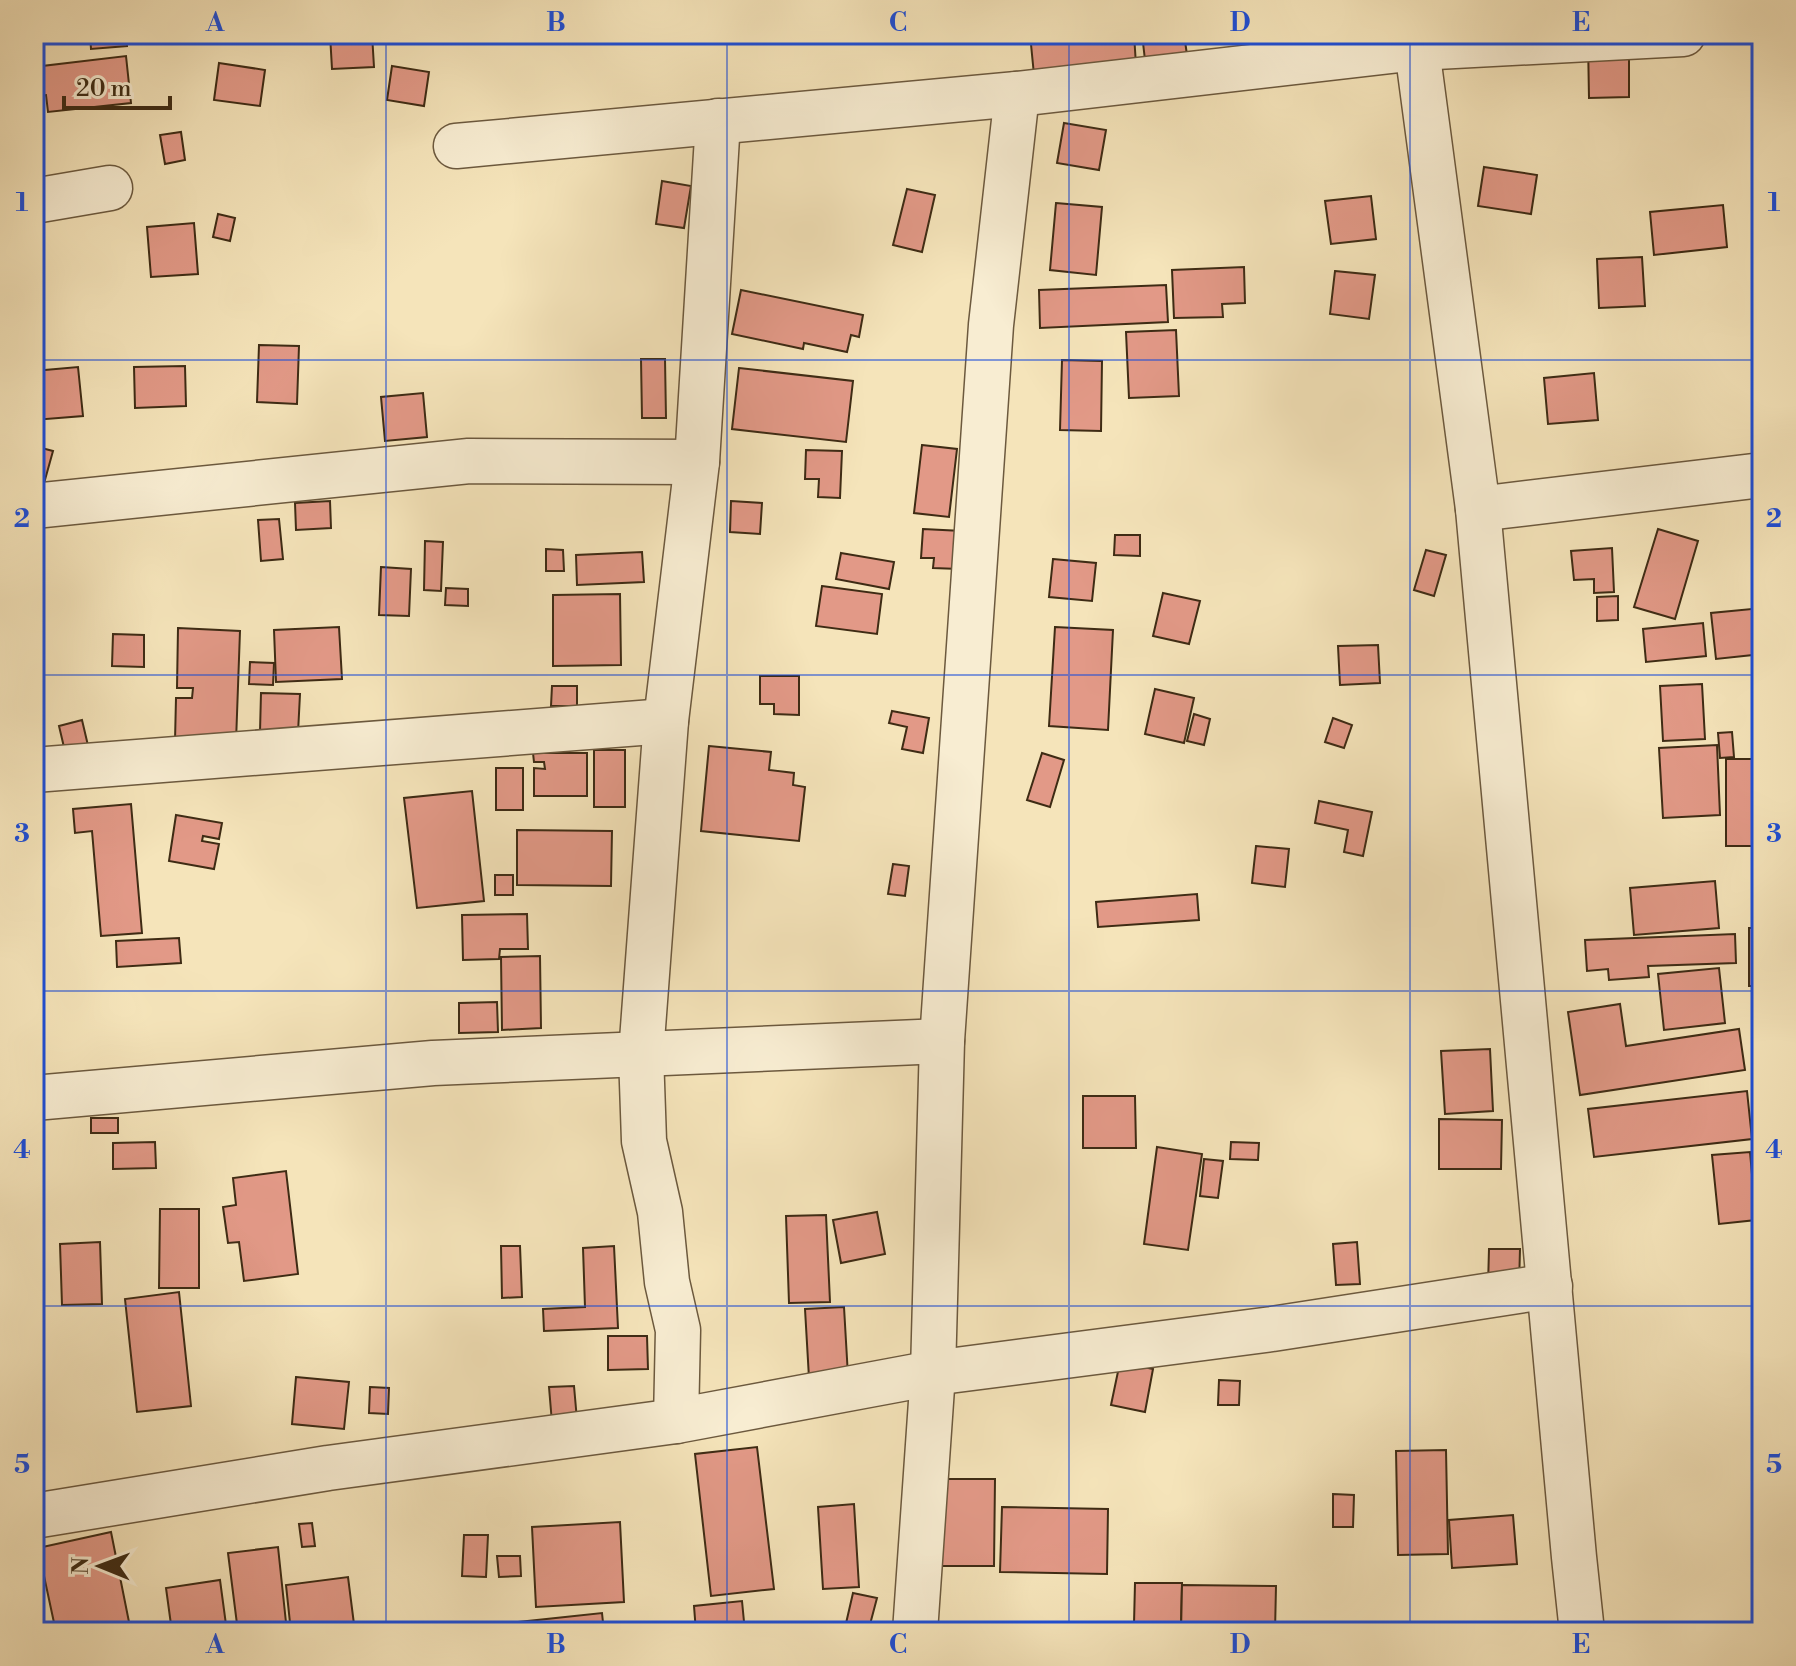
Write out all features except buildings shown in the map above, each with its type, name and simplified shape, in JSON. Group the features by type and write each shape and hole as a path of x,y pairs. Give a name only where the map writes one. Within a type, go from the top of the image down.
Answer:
{"street":[{"path":"456,146 1017,94 1416,41 1683,34"},
{"path":"1416,41 1478,509 1582,1632"},
{"path":"915,1632 933,1373 942,1041 991,325 1017,94"},
{"path":"676,1421 678,1330 667,1282 660,1212 644,1141 641,1054 666,721 697,462 718,121"},
{"path":"34,201 110,188"},
{"path":"34,506 469,461 697,462"},
{"path":"1478,509 1762,475"},
{"path":"34,770 666,721"},
{"path":"34,1098 433,1063 942,1041"},
{"path":"34,1516 328,1468 676,1421 933,1373 1272,1329 1550,1286"}]}
